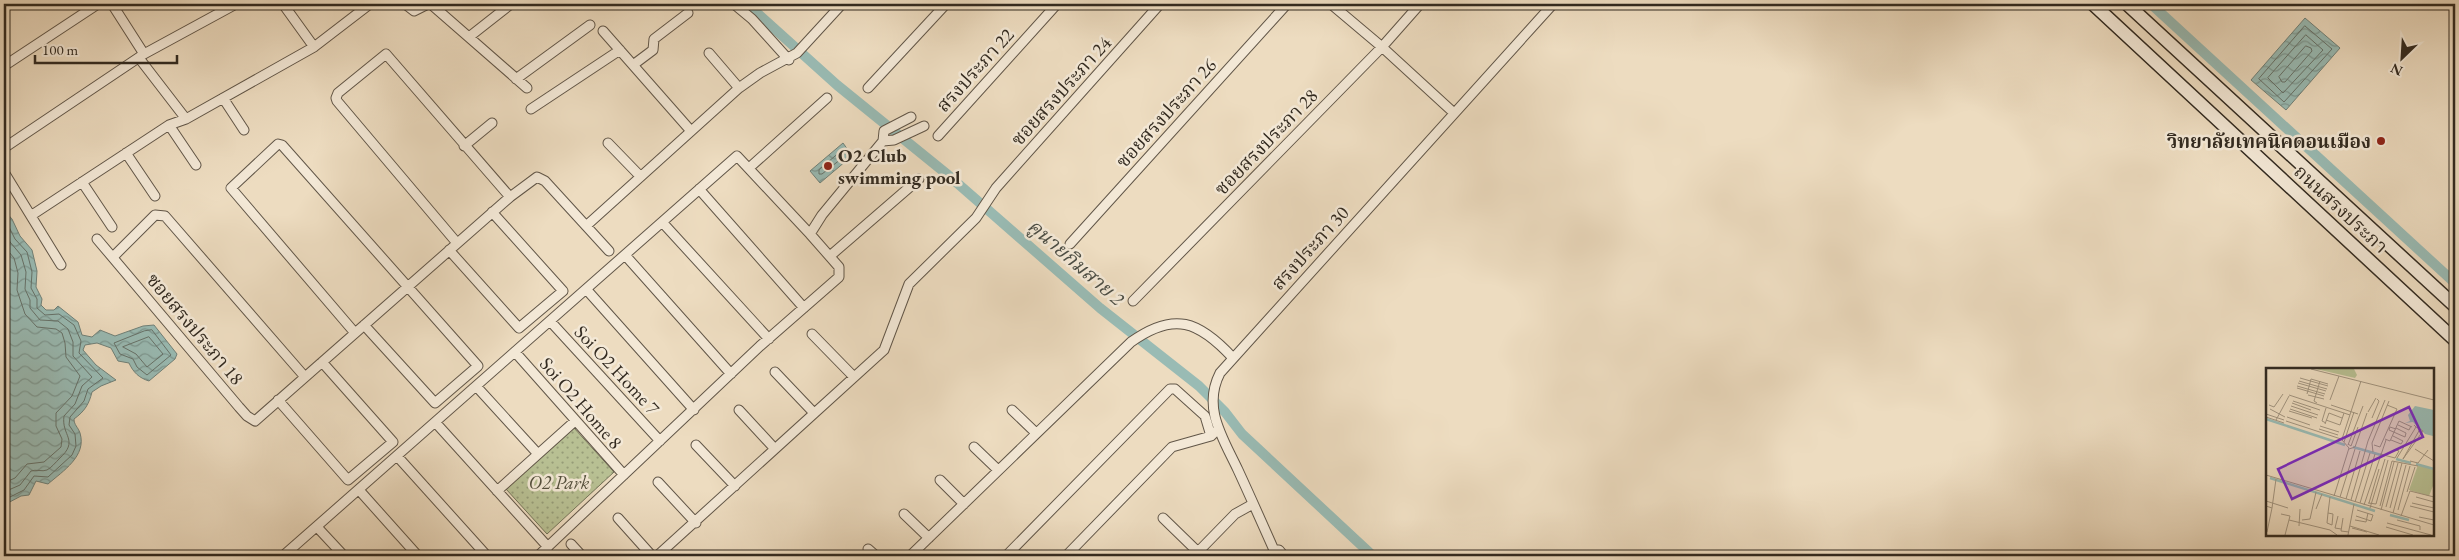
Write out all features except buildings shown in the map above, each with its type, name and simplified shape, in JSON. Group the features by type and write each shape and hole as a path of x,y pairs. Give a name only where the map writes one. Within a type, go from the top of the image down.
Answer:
{"main road":[{"name":"ถนนสรงประภา","path":"2092,4 2455,340"},
{"name":"ถนนสรงประภา","path":"2127,4 2455,306"}],"street":[{"path":"4,66 98,4"},
{"path":"112,4 142,56 186,119"},
{"path":"4,148 142,56 236,4"},
{"path":"283,4 314,47"},
{"path":"32,215 169,125 186,119 314,47 370,4"},
{"path":"405,4 414,11 430,4 526,88"},
{"path":"469,37 511,4"},
{"path":"734,4 752,19 789,60"},
{"path":"586,226 739,88 760,73 789,60 797,54 842,4"},
{"path":"868,88 946,4"},
{"name":"สรงประภา 22","path":"938,136 1056,4"},
{"name":"ซอยสรงประภา 24","path":"657,556 696,523 886,347 909,284 976,218 987,201 1160,4"},
{"name":"ซอยสรงประภา 26","path":"1070,244 1287,4"},
{"path":"1331,4 1382,47 1454,113"},
{"name":"ซอยสรงประภา 28","path":"1133,301 1382,47 1420,4"},
{"name":"สรงประภา 30","path":"1272,553 1253,504 1214,433 1214,387 1220,373 1553,4"},
{"path":"633,65 653,50 654,39 688,13"},
{"path":"516,79 590,25"},
{"path":"603,31 691,131"},
{"path":"531,110 620,50"},
{"path":"709,53 739,88"},
{"path":"457,243 336,98 376,61 386,54 464,146 510,196"},
{"path":"223,98 244,130"},
{"path":"749,168 827,98"},
{"path":"810,234 822,215 884,136 909,118"},
{"path":"464,146 492,123"},
{"path":"169,125 196,165"},
{"path":"884,136 894,140 921,128"},
{"path":"608,143 640,176"},
{"path":"355,333 231,188 276,145 282,145 478,366 435,403 364,325"},
{"path":"126,153 155,196"},
{"path":"283,556 737,156 830,256 839,267 839,277 731,374 538,556"},
{"path":"4,172 61,265"},
{"path":"322,362 393,442 348,480 278,400 510,196 532,180 541,177 609,251"},
{"path":"830,256 919,179"},
{"path":"82,182 112,227"},
{"path":"699,189 804,308"},
{"path":"449,250 519,328 562,291 492,212"},
{"path":"114,256 155,215 165,216 304,377"},
{"path":"662,222 769,339"},
{"name":"ซอยสรงประภา 18","path":"97,239 114,256 239,407 252,420 258,420 278,400"},
{"path":"625,255 731,374"},
{"path":"586,289 694,410"},
{"name":"Soi O2 Home 7","path":"550,321 660,441"},
{"path":"910,556 1131,342 1154,327 1176,322 1191,326 1224,348 1233,358"},
{"path":"812,334 854,377"},
{"name":"Soi O2 Home 8","path":"515,352 624,475"},
{"path":"775,372 814,413"},
{"path":"476,386 538,454"},
{"path":"1006,556 1170,389 1175,389 1205,416 1214,433 1172,447 1066,556"},
{"path":"739,410 775,449"},
{"path":"1012,410 1036,434"},
{"path":"498,491 575,421"},
{"path":"436,422 548,547"},
{"path":"696,445 735,486"},
{"path":"974,447 998,470"},
{"path":"397,456 487,556"},
{"path":"940,480 964,504"},
{"path":"658,482 696,523"},
{"path":"359,490 418,556"},
{"path":"1163,518 1196,554 1234,514 1253,504"},
{"path":"904,514 929,538"},
{"path":"618,518 652,556"},
{"path":"317,527 344,556"},
{"path":"571,544 582,556"},
{"path":"868,549 876,556"},
{"path":"1272,553 1279,550 1284,556"}],"green space":[{"name":"O2 Park","path":"574,428 614,472 547,534 506,489"}],"water":[{"path":"2305,18 2340,48 2286,110 2251,80"},
{"name":"O2 Club swimming pool","path":"843,143 848,150 846,161 820,183 810,171"},
{"path":"4,210 12,219 20,236 32,250 37,271 36,287 42,299 41,305 46,310 54,310 58,306 78,322 82,335 92,337 100,330 115,336 143,326 154,325 177,354 175,359 149,381 137,374 129,363 118,361 111,348 97,343 85,345 83,350 96,365 116,380 92,392 86,407 74,419 80,433 80,449 67,468 48,484 36,481 29,495 21,496 4,505"}],"waterway":[{"name":"คูนายกิมสาย 2","path":"747,4 837,85 948,175 1100,308 1199,386 1225,412 1242,434 1373,556"},
{"path":"2151,4 2455,283"}],"place":[{"name":"วิทยาลัยเทคนิคดอนเมือง","path":"2381,141"},
{"name":"O2 Club swimming pool","path":"828,166"}]}
